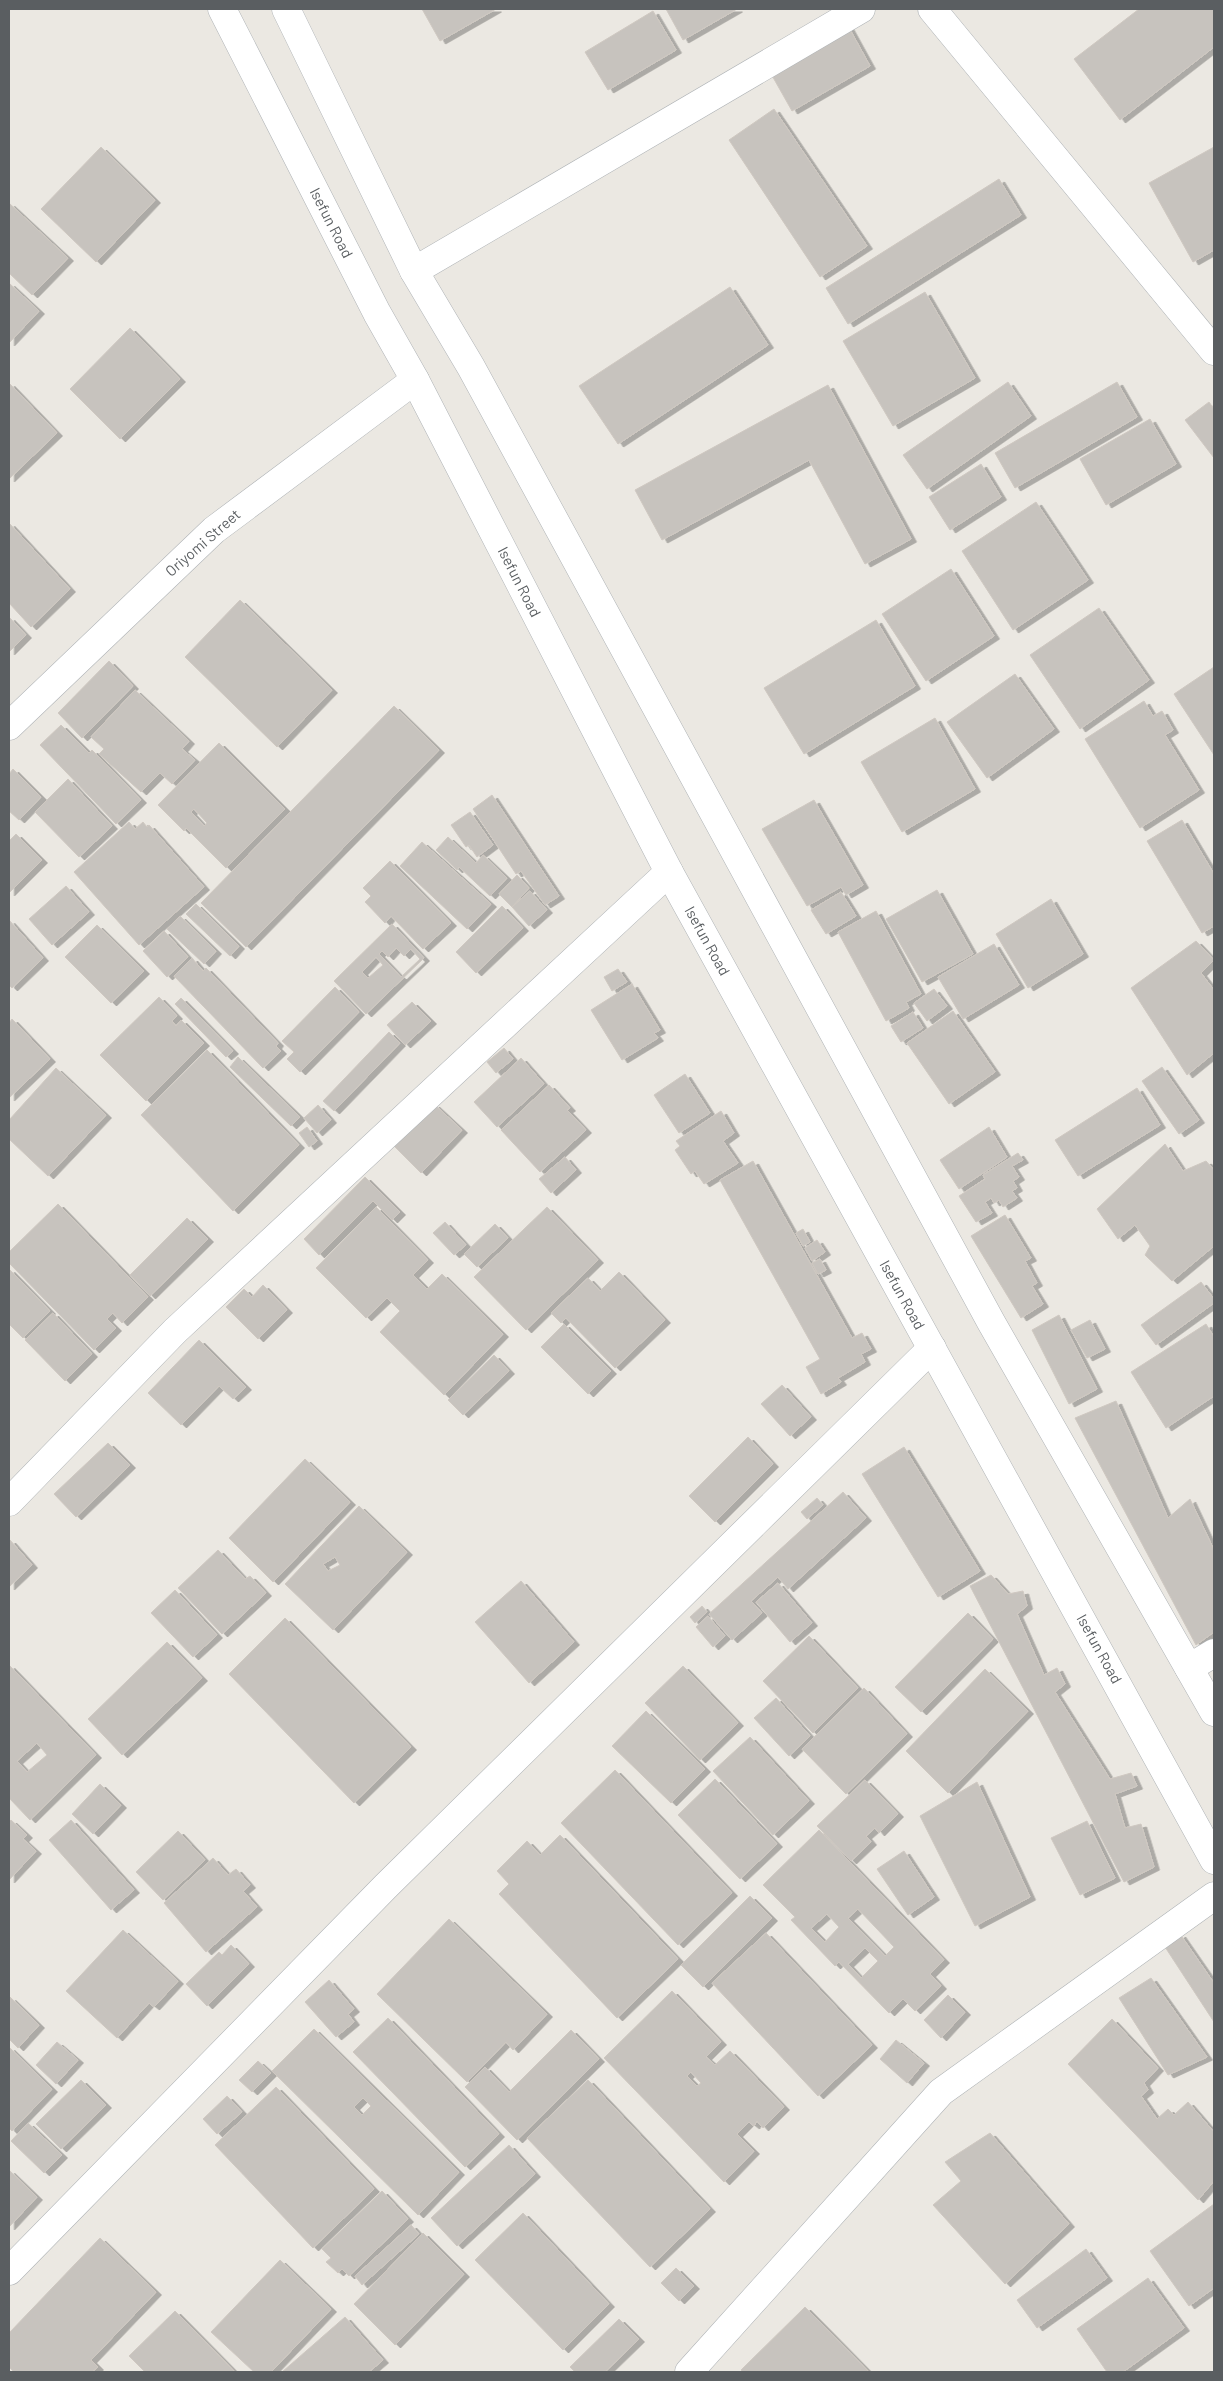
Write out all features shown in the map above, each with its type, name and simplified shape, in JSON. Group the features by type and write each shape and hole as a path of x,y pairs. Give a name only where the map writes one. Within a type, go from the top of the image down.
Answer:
{"street":[{"name":"Isefun Road","path":"222,9 377,313 415,380 669,872 1214,1860"},
{"path":"286,9 414,271 472,367 991,1322 1214,1712"},
{"path":"414,271 861,9"},
{"path":"932,9 1214,351"},
{"name":"Oriyomi Street","path":"9,726 214,530 415,380"},
{"path":"9,1502 175,1331 669,872"},
{"path":"9,2271 386,1886 932,1348"},
{"path":"1190,1668 1214,1653"},
{"path":"689,2372 941,2092 1214,1896"}],"building":[{"path":"422,9 496,9 440,41"},
{"path":"666,9 737,9 683,40"},
{"path":"1139,9 1214,9 1214,47 1120,120 1074,59"},
{"path":"653,11 676,50 608,90 585,52"},
{"path":"848,26 870,66 792,111 770,72"},
{"path":"774,109 867,246 820,277 729,140"},
{"path":"101,147 155,200 96,262 41,209"},
{"path":"1214,147 1214,250 1193,262 1149,183"},
{"path":"999,179 1021,215 848,324 826,288"},
{"path":"9,203 68,258 32,295 9,273"},
{"path":"9,283 39,311 9,343"},
{"path":"730,287 768,345 618,444 579,386"},
{"path":"925,292 975,378 893,426 843,341"},
{"path":"130,328 180,379 120,439 70,389"},
{"path":"1008,382 1031,416 927,489 903,455"},
{"path":"1117,382 1137,417 1015,488 995,453"},
{"path":"9,383 57,433 9,479"},
{"path":"828,385 911,539 865,564 809,460 662,540 635,490"},
{"path":"1209,402 1214,409 1214,458 1185,420"},
{"path":"1150,419 1176,464 1106,505 1080,459"},
{"path":"981,464 1001,497 950,530 929,497"},
{"path":"1036,502 1088,580 1013,630 962,551"},
{"path":"9,523 70,589 31,627 9,603"},
{"path":"951,569 994,636 926,681 882,614"},
{"path":"240,600 332,690 277,747 185,657"},
{"path":"1099,608 1149,680 1080,729 1030,655"},
{"path":"9,617 26,635 9,652"},
{"path":"876,620 915,686 804,754 764,688"},
{"path":"109,661 133,686 82,738 58,713"},
{"path":"1214,667 1214,755 1174,694"},
{"path":"1015,674 1054,729 987,778 947,722"},
{"path":"135,690 189,741 182,749 195,760 172,784 160,773 141,792 99,754 104,749 91,737"},
{"path":"1144,701 1153,716 1162,711 1173,730 1165,735 1199,790 1140,828 1085,739"},
{"path":"394,706 439,750 246,947 201,903"},
{"path":"935,718 975,789 902,832 861,762"},
{"path":"61,725 89,753 92,750 141,800 116,824 40,745"},
{"path":"219,743 285,809 226,868 186,828 184,831 158,805","holes":["194,809 207,823 204,826 191,812"]},
{"path":"13,769 41,797 19,820 9,811 9,774"},
{"path":"68,779 112,826 79,857 35,812"},
{"path":"492,795 559,896 545,905 521,871 516,874 473,809"},
{"path":"814,800 863,885 846,895 841,887 807,906 762,829"},
{"path":"470,812 493,845 477,857 469,845 466,847 451,825"},
{"path":"1182,820 1214,874 1214,926 1202,933 1147,841"},
{"path":"129,822 135,829 143,822 147,827 149,825 204,887 139,945 74,872"},
{"path":"16,834 42,860 9,893 9,841"},
{"path":"448,837 476,863 483,855 507,878 490,896 459,867 457,870 436,850"},
{"path":"422,842 491,904 467,929 400,866"},
{"path":"390,861 451,923 423,949 391,916 385,923 365,902 371,896 363,888"},
{"path":"517,875 529,888 512,907 499,894"},
{"path":"66,886 89,912 52,945 29,919"},
{"path":"937,890 973,954 922,982 886,919"},
{"path":"530,891 547,910 529,926 512,907"},
{"path":"841,892 856,916 826,934 811,910"},
{"path":"1051,899 1083,954 1028,988 996,934"},
{"path":"196,904 239,946 230,956 186,914"},
{"path":"502,906 523,928 476,973 456,952"},
{"path":"876,911 921,994 906,1002 909,1008 886,1021 838,932"},
{"path":"180,916 216,951 204,964 167,929"},
{"path":"9,920 43,958 12,988 9,985"},
{"path":"392,924 424,958 366,1014 334,981","holes":["396,948 404,956 411,949 420,959 401,977 379,954 382,951 388,957","376,957 383,965 368,978 362,972"]},
{"path":"97,925 144,971 111,1003 65,957"},
{"path":"164,931 188,957 167,977 143,951"},
{"path":"1196,941 1214,960 1201,973 1214,990 1214,1053 1187,1075 1131,988"},
{"path":"994,944 1019,985 963,1019 938,977"},
{"path":"192,958 203,971 206,968 278,1043 276,1046 281,1051 263,1068 174,976"},
{"path":"618,969 627,982 612,991 604,977"},
{"path":"632,984 660,1030 654,1033 658,1038 622,1060 591,1010"},
{"path":"335,987 359,1012 300,1072 287,1059 294,1052 282,1041"},
{"path":"934,989 947,1006 927,1021 914,1003"},
{"path":"159,997 177,1016 172,1021 176,1026 181,1020 204,1043 146,1101 100,1055"},
{"path":"181,998 233,1051 226,1057 175,1004"},
{"path":"412,1002 431,1021 405,1045 387,1025"},
{"path":"953,1011 995,1072 949,1104 907,1043"},
{"path":"913,1012 923,1028 901,1042 891,1026"},
{"path":"12,1019 50,1059 9,1098 9,1023"},
{"path":"389,1032 400,1043 334,1111 323,1101"},
{"path":"504,1048 513,1059 496,1073 487,1062"},
{"path":"207,1050 299,1145 233,1211 141,1115"},
{"path":"238,1057 300,1117 291,1126 230,1067"},
{"path":"521,1058 544,1084 497,1127 474,1102"},
{"path":"1162,1067 1199,1120 1179,1134 1142,1081"},
{"path":"56,1068 106,1115 48,1176 9,1139 9,1120"},
{"path":"685,1074 710,1113 679,1133 654,1095"},
{"path":"549,1085 570,1108 567,1110 586,1130 540,1172 501,1130"},
{"path":"1137,1088 1160,1125 1078,1176 1055,1140"},
{"path":"434,1104 462,1130 421,1173 394,1146"},
{"path":"318,1105 331,1120 317,1133 304,1118"},
{"path":"721,1111 734,1133 723,1141 738,1163 704,1184 695,1171 691,1174 675,1150 680,1146 676,1141"},
{"path":"307,1127 317,1141 309,1147 299,1133"},
{"path":"989,1127 1007,1157 959,1189 940,1160"},
{"path":"1165,1144 1183,1171 1206,1161 1214,1170 1214,1246 1172,1281 1145,1255 1150,1246 1135,1225 1118,1239 1097,1209"},
{"path":"1018,1153 1023,1160 1012,1166 1019,1177 1013,1181 1017,1188 1012,1191 1017,1198 1003,1207 999,1200 994,1203 991,1198 985,1202 992,1213 976,1222 959,1196 985,1179 983,1175"},
{"path":"565,1157 576,1170 551,1193 539,1179"},
{"path":"753,1161 852,1338 862,1333 871,1349 861,1354 865,1362 838,1378 841,1382 821,1394 806,1367 820,1359 720,1180"},
{"path":"365,1177 400,1212 392,1220 373,1201 319,1255 304,1239"},
{"path":"58,1204 148,1297 122,1323 113,1313 107,1319 116,1328 94,1350 9,1263 9,1252"},
{"path":"376,1207 428,1260 413,1275 427,1289 442,1274 503,1334 444,1395 380,1332 400,1311 387,1298 366,1318 316,1268"},
{"path":"547,1207 598,1260 526,1330 474,1277"},
{"path":"1005,1215 1031,1258 1025,1261 1037,1283 1032,1286 1043,1304 1021,1318 971,1236"},
{"path":"187,1218 208,1239 150,1296 130,1275"},
{"path":"445,1222 466,1245 454,1255 433,1233"},
{"path":"495,1224 508,1238 477,1267 464,1254"},
{"path":"803,1229 810,1242 803,1246 796,1233"},
{"path":"817,1240 825,1252 812,1261 805,1248"},
{"path":"820,1259 826,1270 818,1274 812,1263"},
{"path":"9,1269 50,1311 23,1338 9,1324"},
{"path":"619,1272 665,1320 615,1368 566,1318 561,1323 551,1313 588,1278 600,1291"},
{"path":"1201,1282 1214,1299 1214,1303 1156,1345 1141,1325"},
{"path":"263,1285 287,1310 258,1339 226,1307 244,1289 252,1297"},
{"path":"53,1313 92,1354 65,1381 25,1340"},
{"path":"1059,1315 1097,1389 1069,1404 1032,1330"},
{"path":"1090,1320 1105,1349 1087,1358 1071,1330"},
{"path":"564,1324 611,1371 588,1394 541,1347"},
{"path":"1206,1324 1214,1337 1214,1396 1166,1428 1131,1372"},
{"path":"199,1340 246,1387 233,1399 219,1386 181,1425 148,1393"},
{"path":"494,1355 509,1371 463,1415 448,1400"},
{"path":"782,1385 811,1417 790,1436 761,1404"},
{"path":"1116,1401 1168,1518 1190,1499 1214,1550 1214,1632 1196,1645 1075,1418"},
{"path":"748,1437 773,1464 715,1522 689,1496"},
{"path":"108,1443 130,1465 76,1517 54,1494"},
{"path":"904,1447 980,1571 938,1597 862,1474"},
{"path":"305,1459 350,1502 273,1582 229,1538"},
{"path":"843,1492 866,1518 788,1589 778,1577 751,1601 762,1613 732,1640 709,1614"},
{"path":"817,1498 823,1505 807,1519 801,1512"},
{"path":"359,1506 407,1552 333,1630 285,1584","holes":["335,1557 340,1565 328,1571 323,1564"]},
{"path":"9,1541 32,1565 9,1587"},
{"path":"218,1550 245,1579 250,1576 266,1593 222,1634 178,1588"},
{"path":"991,1575 1008,1594 1023,1591 1027,1606 1017,1614 1044,1675 1057,1668 1065,1684 1055,1692 1110,1779 1131,1773 1137,1786 1115,1794 1125,1828 1141,1824 1154,1867 1124,1882 970,1586"},
{"path":"521,1581 574,1642 529,1683 475,1622"},
{"path":"778,1583 812,1623 790,1642 756,1602"},
{"path":"175,1590 217,1635 193,1657 151,1613"},
{"path":"702,1606 707,1612 695,1623 690,1617"},
{"path":"968,1613 993,1639 921,1712 895,1687"},
{"path":"708,1616 725,1636 713,1647 696,1627"},
{"path":"285,1618 411,1747 354,1803 229,1674"},
{"path":"809,1636 858,1688 813,1733 763,1681"},
{"path":"167,1642 202,1678 122,1755 88,1719"},
{"path":"9,1665 96,1755 30,1820 9,1798","holes":["37,1743 47,1755 27,1772 17,1761"]},
{"path":"683,1666 738,1723 700,1760 645,1703"},
{"path":"985,1669 1028,1711 948,1793 906,1751"},
{"path":"864,1688 907,1734 846,1794 802,1749"},
{"path":"776,1698 810,1736 789,1756 754,1718"},
{"path":"646,1711 705,1769 671,1803 612,1746"},
{"path":"750,1737 809,1801 773,1835 713,1771"},
{"path":"615,1770 732,1893 678,1945 561,1823"},
{"path":"715,1779 777,1844 740,1879 678,1815"},
{"path":"865,1780 898,1814 879,1833 875,1828 866,1836 871,1842 851,1861 817,1826"},
{"path":"977,1782 1030,1897 975,1926 920,1816"},
{"path":"100,1784 121,1805 93,1834 72,1814"},
{"path":"11,1820 27,1835 23,1839 36,1851 9,1880 9,1822"},
{"path":"71,1820 134,1890 111,1910 49,1840"},
{"path":"1087,1821 1115,1878 1080,1895 1051,1838"},
{"path":"819,1830 944,1960 930,1974 941,1986 915,2011 903,1999 889,2013 839,1962 835,1966 791,1920 795,1917 763,1885","holes":["858,1909 894,1947 885,1956 848,1918","827,1914 839,1927 825,1942 811,1928","865,1948 878,1961 861,1978 848,1964"]},
{"path":"178,1831 205,1860 163,1900 136,1872"},
{"path":"560,1835 678,1959 617,2018 499,1894 509,1884 497,1871 527,1841 540,1855"},
{"path":"904,1851 934,1897 908,1915 877,1869"},
{"path":"213,1858 228,1875 236,1869 250,1885 243,1891 257,1907 206,1952 164,1903"},
{"path":"750,1896 772,1918 703,1987 681,1965"},
{"path":"449,1919 547,2014 513,2050 506,2042 467,2082 377,1994"},
{"path":"123,1930 178,1981 154,2007 149,2003 117,2038 66,1991"},
{"path":"766,1933 872,2045 818,2096 712,1983"},
{"path":"1180,1934 1214,1983 1214,2022 1165,1947"},
{"path":"231,1945 249,1964 207,2006 186,1984 219,1952 222,1955"},
{"path":"1151,1978 1207,2057 1168,2075 1119,1998"},
{"path":"329,1980 354,2009 348,2014 354,2022 336,2037 305,2002"},
{"path":"672,1991 721,2042 706,2057 715,2065 730,2051 784,2107 763,2128 757,2121 754,2126 749,2122 737,2134 754,2151 724,2182 604,2058","holes":["691,2072 701,2083 697,2086 687,2076"]},
{"path":"948,1995 965,2012 941,2038 924,2020"},
{"path":"10,1997 39,2025 18,2048 9,2039"},
{"path":"388,2018 499,2134 465,2167 353,2052"},
{"path":"1112,2019 1158,2068 1144,2083 1148,2090 1141,2096 1157,2119 1168,2109 1174,2115 1188,2102 1214,2132 1214,2181 1198,2200 1068,2064"},
{"path":"314,2029 459,2172 418,2215 272,2071","holes":["363,2098 371,2106 362,2115 354,2107"]},
{"path":"571,2030 599,2059 517,2140 465,2087 485,2067 509,2092"},
{"path":"896,2040 924,2063 907,2083 880,2059"},
{"path":"57,2042 78,2060 56,2084 36,2065"},
{"path":"9,2047 52,2089 12,2131 9,2128"},
{"path":"258,2061 271,2073 252,2092 239,2080"},
{"path":"81,2080 106,2105 61,2149 36,2124"},
{"path":"588,2080 710,2209 650,2267 527,2138"},
{"path":"276,2087 374,2189 313,2248 215,2145"},
{"path":"227,2096 242,2112 217,2134 203,2119"},
{"path":"28,2123 62,2155 44,2173 11,2141"},
{"path":"990,2133 1069,2224 1005,2284 933,2205 961,2181 945,2162"},
{"path":"509,2145 535,2174 457,2246 431,2218"},
{"path":"9,2170 37,2197 9,2227"},
{"path":"382,2191 408,2219 349,2276 342,2269 338,2273 326,2262 331,2258 322,2249"},
{"path":"1214,2204 1214,2288 1189,2306 1150,2251"},
{"path":"523,2213 609,2304 563,2350 475,2260"},
{"path":"411,2225 419,2234 362,2285 355,2276"},
{"path":"423,2233 464,2274 395,2345 354,2304"},
{"path":"100,2238 156,2292 91,2360 98,2367 92,2372 14,2372 9,2367 9,2333"},
{"path":"1086,2249 1107,2278 1037,2328 1017,2300"},
{"path":"280,2260 331,2309 271,2372 254,2372 211,2332"},
{"path":"676,2268 694,2286 679,2301 661,2283"},
{"path":"1148,2278 1184,2328 1123,2372 1107,2372 1077,2329"},
{"path":"805,2307 869,2372 743,2372 741,2370"},
{"path":"175,2311 235,2372 145,2372 129,2356"},
{"path":"345,2317 383,2360 369,2372 282,2372"},
{"path":"619,2319 639,2339 605,2372 575,2372 570,2367"}]}
